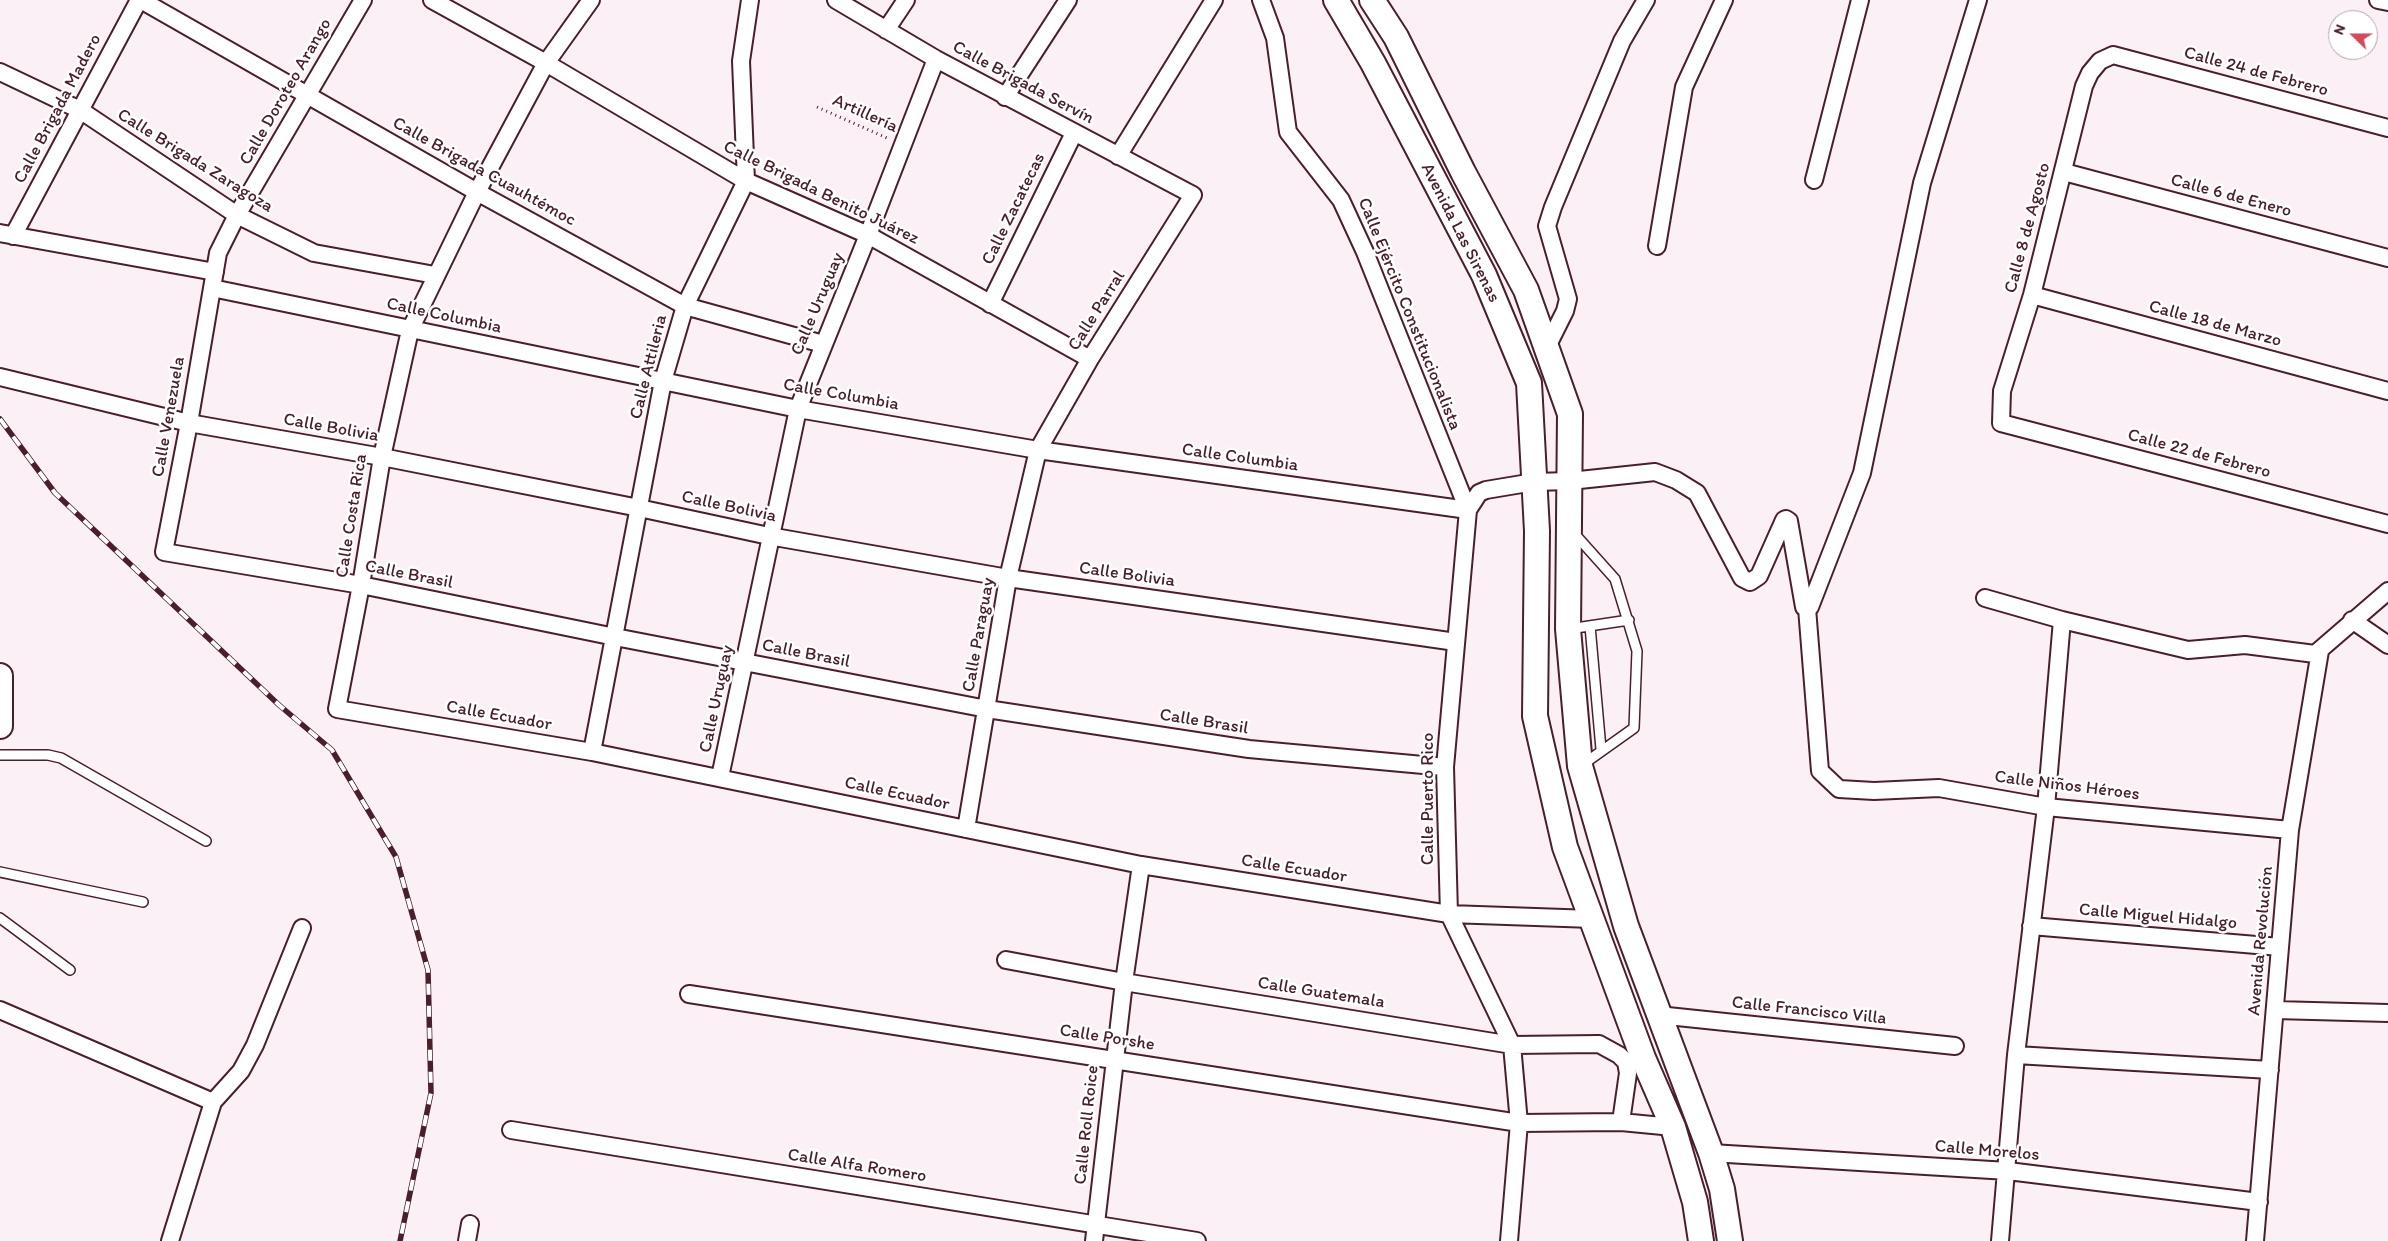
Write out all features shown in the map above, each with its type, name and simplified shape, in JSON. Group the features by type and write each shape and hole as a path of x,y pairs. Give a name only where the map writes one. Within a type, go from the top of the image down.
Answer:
{"main road":[{"name":"Avenida Las Sirenas","path":"1336,0 1374,63 1484,275 1529,383 1537,531 1535,716 1565,847 1593,919 1635,1060 1673,1127 1695,1202 1701,1241"},
{"name":"Avenida Las Sirenas","path":"1372,0 1396,37 1463,172 1526,290 1570,414 1568,526 1579,627 1580,766 1626,926 1658,1015 1712,1152 1722,1189 1730,1241"},
{"path":"0,676 0,726"}],"street":[{"name":"Calle Brigada Cuauhtémoc","path":"140,0 306,96 685,306 823,344"},
{"name":"Calle Brigada Madero","path":"7,235 80,110 140,0"},
{"name":"Calle Doroteo Arango","path":"213,280 218,253 237,216 362,0"},
{"name":"Calle Brigada Benito Juárez","path":"432,0 546,63 746,181 868,236 1090,359"},
{"name":"Calle Costa Rica","path":"337,709 361,585 382,457 410,330 435,275 477,192 546,63 592,0"},
{"name":"Calle Attileria","path":"592,752 663,381 685,306 746,181 741,61 750,0"},
{"name":"Calle Brigada Servín","path":"836,0 1005,97 1193,195"},
{"path":"886,30 906,0"},
{"path":"1005,97 1068,0"},
{"path":"1118,156 1214,0"},
{"name":"Calle Ejército Constitucionalista","path":"1261,0 1275,38 1288,132 1341,200 1365,252 1468,510"},
{"path":"1546,348 1565,311 1568,299 1547,226 1552,206 1622,41 1646,0"},
{"path":"1657,246 1684,87 1724,0"},
{"path":"1814,180 1860,0"},
{"path":"1468,510 1479,492 1534,482 1570,482 1655,472 1676,480 1697,493 1742,578 1750,582 1760,576 1784,520 1789,521 1804,607 1810,607 1862,473 1922,183 1978,0"},
{"path":"2378,0 2388,2"},
{"name":"Calle 24 de Febrero","path":"2113,55 2388,128"},
{"name":"Calle 8 de Agosto","path":"2001,423 2002,391 2032,295 2084,86 2090,73 2100,61 2113,55"},
{"name":"Calle Uruguay","path":"720,778 746,663 769,536 798,409 868,236 936,59"},
{"name":"Calle Brigada Zaragoza","path":"0,72 80,110 237,216 314,253 435,275"},
{"name":"Calle Zacatecas","path":"990,304 1074,133"},
{"name":"Calle 6 de Enero","path":"2064,172 2388,258"},
{"name":"Calle Parral","path":"1038,450 1090,359 1193,195"},
{"name":"Calle Columbia","path":"7,235 213,280 410,330 798,409 1038,450 1468,510"},
{"name":"Calle Venezuela","path":"164,552 189,423 213,280"},
{"name":"Calle 18 de Marzo","path":"2032,295 2388,391"},
{"name":"Calle Bolivia","path":"0,378 189,423 382,457 769,536 1008,578 1456,642"},
{"name":"Calle 22 de Febrero","path":"2001,423 2388,524"},
{"name":"Calle Paraguay","path":"966,828 1008,578 1038,450"},
{"name":"Calle Puerto Rico","path":"1468,510 1445,767 1449,914 1512,1045"},
{"name":"Calle Brasil","path":"164,552 361,585 746,663 987,709 1249,749 1445,767"},
{"path":"1985,598 2062,620 2188,650 2244,645 2315,654 2352,620 2388,591"},
{"name":"Calle Niños Héroes","path":"1807,608 1820,771 1839,789 1874,791 1939,788 2046,807 2290,830"},
{"path":"2000,1241 2008,1171 2016,1055 2046,807 2062,620"},
{"path":"2352,620 2388,645"},
{"name":"Avenida Revolución","path":"2255,1241 2290,830 2320,652 2315,654"},
{"name":"Calle Ecuador","path":"337,709 592,752 1142,865 1449,914 1593,919"},
{"name":"Calle Roll Roice","path":"1095,1233 1114,1059 1142,865"},
{"name":"Calle Miguel Hidalgo","path":"2032,926 2280,947"},
{"path":"170,1241 213,1102 241,1071 255,1045 302,928"},
{"name":"Calle Guatemala","path":"1006,960 1124,982 1512,1045 1598,1044 1635,1060"},
{"name":"Calle Porshe","path":"689,994 1518,1123 1621,1122 1673,1127"},
{"path":"0,1010 213,1102"},
{"path":"2275,1010 2388,1013"},
{"name":"Calle Francisco Villa","path":"1658,1015 1955,1046"},
{"path":"1510,1241 1518,1123 1512,1045"},
{"path":"2016,1055 2270,1070"},
{"path":"1621,1122 1628,1073 1635,1060"},
{"name":"Calle Alfa Romero","path":"512,1130 1095,1233 1197,1241"},
{"name":"Calle Morelos","path":"1712,1152 2008,1171 2259,1202"},
{"path":"467,1241 470,1224"}],"lane":[{"path":"1568,526 1615,579 1637,651 1634,728 1580,766"},
{"path":"1602,749 1579,627 1629,620"},
{"path":"0,755 48,755 61,758 206,841"},
{"path":"0,872 143,902"},
{"path":"0,918 70,970"}],"path":[{"name":"Artillería","path":"817,107 903,146"}],"railway":[{"path":"0,419 55,493 279,705 332,750 396,857 428,970 431,1093 400,1241"}]}
